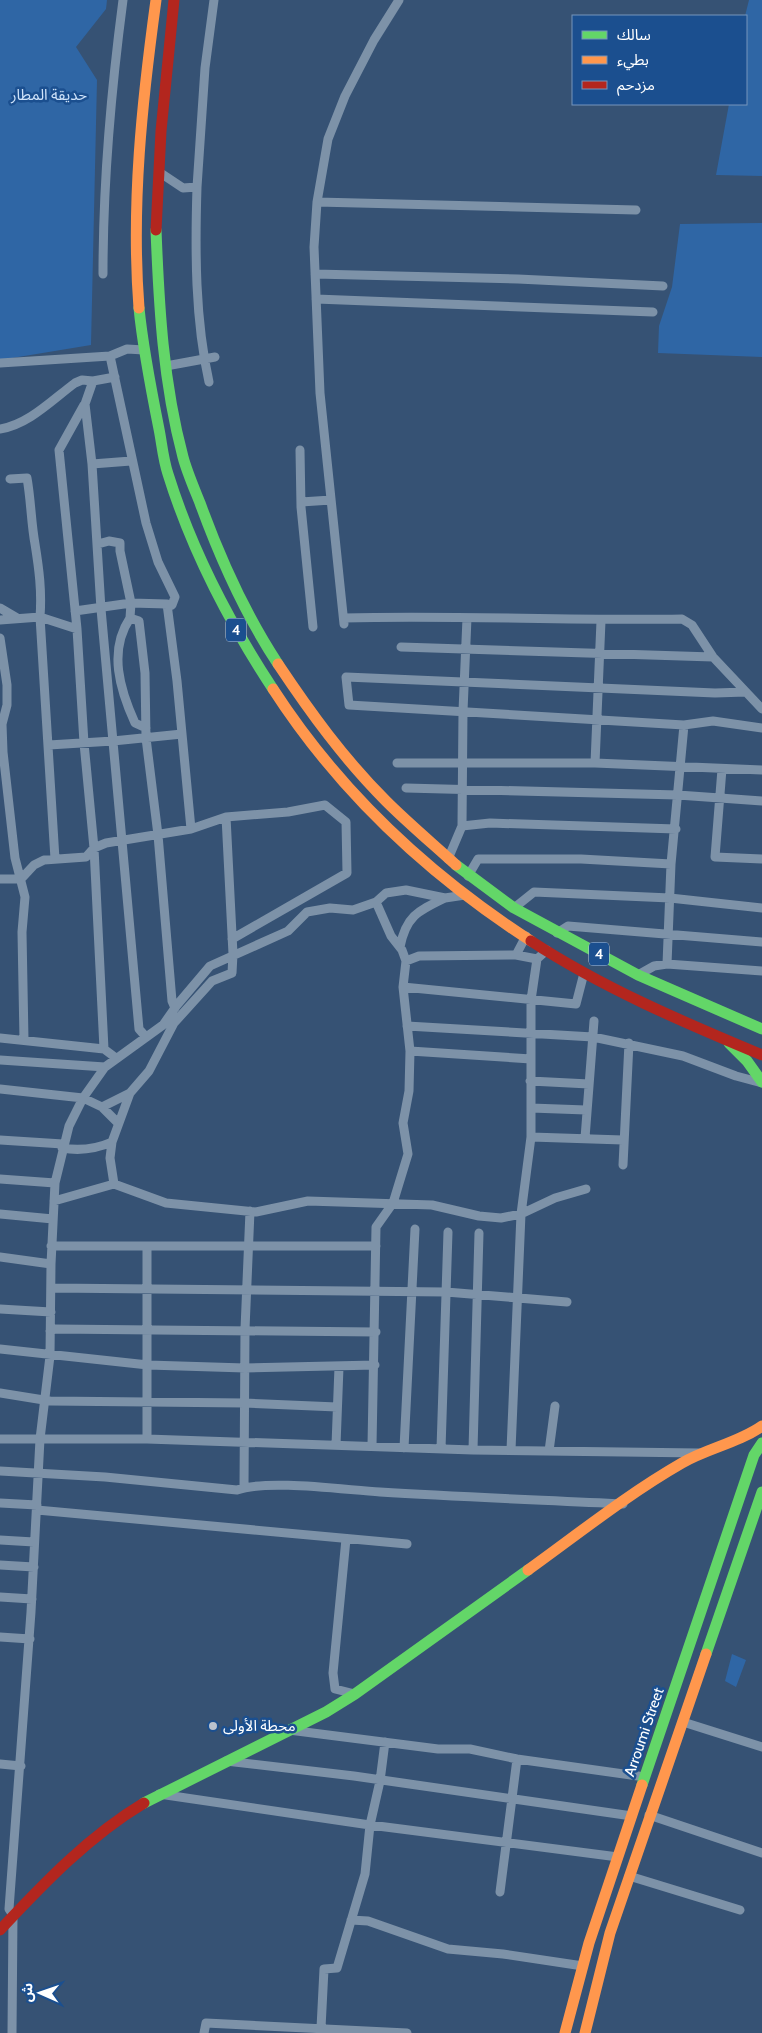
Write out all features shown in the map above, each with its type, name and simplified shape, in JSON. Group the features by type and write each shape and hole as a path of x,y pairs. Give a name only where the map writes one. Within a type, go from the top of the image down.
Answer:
{"main road":[{"name":"4","path":"156,0 139,158 137,205 136,270 144,350 168,473 216,594 252,659 288,713 322,757 367,808 464,895 584,973 722,1039 762,1055"},
{"name":"4","path":"174,0 156,225 159,315 166,366 183,458 211,533 259,634 312,715 350,762 386,801 468,876 514,908 638,975 762,1029"},
{"path":"722,1039 740,1053 761,1081"},
{"path":"761,1081 758,1069 762,1060"},
{"path":"0,1930 7,1911 112,1824 159,1794 326,1712 355,1694 623,1504 658,1477 699,1453 751,1434 762,1426"},
{"name":"Arroumi Street","path":"565,2033 583,1966 618,1856 754,1455 762,1443"},
{"path":"585,2033 601,1966 627,1881 762,1492"},
{"path":"610,1880 627,1881"}],"street":[{"path":"103,274 104,174 123,0"},
{"path":"209,382 204,359 196,258 197,187 205,68 214,0"},
{"path":"400,0 374,40 345,96 328,139 317,202 315,274 320,393 344,621 412,616 601,621 682,619 692,625 713,657 762,709"},
{"path":"159,172 183,188 197,187"},
{"path":"317,202 636,210"},
{"path":"315,274 518,279 663,286"},
{"path":"316,299 653,312"},
{"path":"0,363 110,356 127,349 144,350"},
{"path":"110,356 131,461 158,562 175,597 172,605 167,607"},
{"path":"166,366 214,357"},
{"path":"0,430 29,418 75,383 82,380 93,381 115,377"},
{"path":"93,381 84,404 59,450 77,629 84,743 94,848 104,1049"},
{"path":"84,404 92,464 101,609 139,1029 146,1037"},
{"path":"300,450 301,502 313,627"},
{"path":"92,464 131,461"},
{"path":"10,479 27,478 40,573 40,617 55,858"},
{"path":"301,502 332,500"},
{"path":"98,544 109,541 120,543 131,603 130,618 122,631 118,646 122,692 135,723 146,733"},
{"path":"75,611 101,609 131,603 166,604 182,734 191,829"},
{"path":"0,608 17,618"},
{"path":"0,620 40,617 77,629"},
{"path":"130,618 139,621 142,636 146,733 158,835 172,1001 175,1008"},
{"path":"448,859 462,826 464,790 463,711 467,618"},
{"path":"595,763 601,621"},
{"path":"0,638 7,685 7,706 2,724 3,752 15,858 26,896 22,932 24,1040"},
{"path":"401,647 713,657"},
{"path":"746,692 346,677 349,705 684,725 713,721 762,728"},
{"path":"666,964 671,864 682,768 684,725"},
{"path":"49,744 113,741 146,733 182,734"},
{"path":"397,763 595,763 762,770"},
{"path":"722,768 715,857 762,859"},
{"path":"406,788 678,795 762,801"},
{"path":"0,879 21,879 34,864 55,858 86,857 94,848 106,844 191,829 226,817 288,812 325,804 346,822 347,873 232,939"},
{"path":"114,1184 110,1158 112,1142 130,1093 149,1071 174,1023 212,981 232,973 233,954 226,817"},
{"path":"462,826 490,823 676,829"},
{"path":"468,876 478,859 581,859 671,864"},
{"path":"12,2033 7,1911 21,1766 30,1639 40,1439 50,1356 51,1264 55,1184 69,1126 83,1098 105,1067 163,1026 175,1008 210,966 233,954 288,931 307,912 330,908 353,910 376,902 386,893 406,890 445,898"},
{"path":"514,908 534,892 670,898 762,908"},
{"path":"400,947 404,929 414,915 445,898 464,895"},
{"path":"372,1446 371,1422 376,1332 376,1227 393,1203 408,1154 403,1123 409,1091 410,1051 403,987 406,960 400,947 391,936 376,902"},
{"path":"557,932 568,926 762,942"},
{"path":"516,955 526,936"},
{"path":"511,1450 521,1214 530,1137 532,1000 537,959 547,950"},
{"path":"406,960 419,956 516,955 537,959"},
{"path":"638,975 654,966 666,964 762,971"},
{"path":"403,987 576,1004 584,973"},
{"path":"586,1138 586,1110 594,1021"},
{"path":"407,1026 532,1035 593,1037 629,1043 683,1056 736,1076 761,1081"},
{"path":"0,1038 104,1049 116,1058"},
{"path":"623,1165 629,1043"},
{"path":"410,1051 531,1059"},
{"path":"0,1060 105,1067"},
{"path":"530,1082 589,1084"},
{"path":"0,1090 83,1098 102,1107 118,1122"},
{"path":"102,1107 130,1093"},
{"path":"531,1108 586,1110"},
{"path":"530,1137 623,1140"},
{"path":"0,1140 63,1146 75,1150 100,1147 112,1142"},
{"path":"0,1179 55,1184"},
{"path":"54,1201 114,1184 166,1203 256,1212 308,1200 432,1205 479,1216 501,1218 521,1214 555,1198 586,1189"},
{"path":"244,1487 245,1329 250,1211"},
{"path":"0,1214 53,1219"},
{"path":"404,1448 415,1229"},
{"path":"441,1449 448,1232"},
{"path":"474,1450 479,1233"},
{"path":"52,1246 376,1246"},
{"path":"147,1247 147,1439"},
{"path":"0,1257 51,1264"},
{"path":"51,1288 413,1291 567,1302"},
{"path":"0,1309 50,1312"},
{"path":"50,1331 55,1329 245,1329 376,1332"},
{"path":"0,1349 50,1356 148,1365 245,1368 375,1365"},
{"path":"336,1445 339,1367"},
{"path":"0,1393 44,1400 245,1403 338,1408"},
{"path":"549,1451 555,1406"},
{"path":"0,1439 147,1439 474,1450 699,1453"},
{"path":"0,1471 105,1477 237,1490 244,1487 283,1485 445,1496 623,1504"},
{"path":"0,1503 407,1544"},
{"path":"346,1538 333,1673 335,1689 355,1694"},
{"path":"0,1540 34,1542"},
{"path":"0,1565 34,1567"},
{"path":"0,1597 32,1599"},
{"path":"0,1636 30,1639"},
{"path":"683,1722 762,1747"},
{"path":"289,1730 438,1749 470,1749 518,1759 645,1777"},
{"path":"321,2028 324,1968 337,1968 365,1874 370,1825 380,1781 385,1742"},
{"path":"500,1892 518,1759"},
{"path":"226,1761 632,1816"},
{"path":"0,1764 21,1766"},
{"path":"159,1794 370,1825 618,1856"},
{"path":"649,1815 762,1853"},
{"path":"627,1881 740,1910"},
{"path":"351,1920 368,1921 448,1949 503,1954 583,1966"},
{"path":"204,2033 206,2023 407,2033"}],"green space":[{"name":"حديقة المطار","path":"0,0 107,0 106,9 76,47 97,80 91,345 0,360"},
{"path":"749,0 762,0 762,176 716,175 729,105 747,105 747,15 745,15"},
{"path":"762,223 762,357 658,353 659,326 672,287 680,224"},
{"path":"732,1654 746,1660 736,1687 725,1681"}],"traffic: fast":[{"path":"156,230 166,373 183,457 208,524 234,585 278,664"},
{"path":"139,308 150,384 164,457 178,503 188,531 213,585 241,638 273,689"},
{"path":"456,865 514,908 638,975 762,1029"},
{"path":"729,1043 747,1061 762,1082"},
{"path":"642,1785 754,1455 762,1443"},
{"path":"706,1654 762,1492"},
{"path":"144,1803 326,1712 355,1694 528,1570"}],"traffic: slow":[{"path":"139,308 136,231 139,154 156,0"},
{"path":"278,664 315,717 356,769 394,809 456,865"},
{"path":"273,689 327,762 388,829 457,888 531,941"},
{"path":"528,1570 662,1475 692,1458 743,1437 762,1426"},
{"path":"585,2033 610,1933 706,1654"},
{"path":"565,2033 589,1943 642,1785"}],"traffic: jam":[{"path":"156,230 161,131 174,0"},
{"path":"531,941 615,989 673,1017 762,1055"},
{"path":"0,1930 50,1878 86,1845 104,1830 144,1803"}],"place":[{"name":"محطة الأولى","path":"213,1726"}]}
